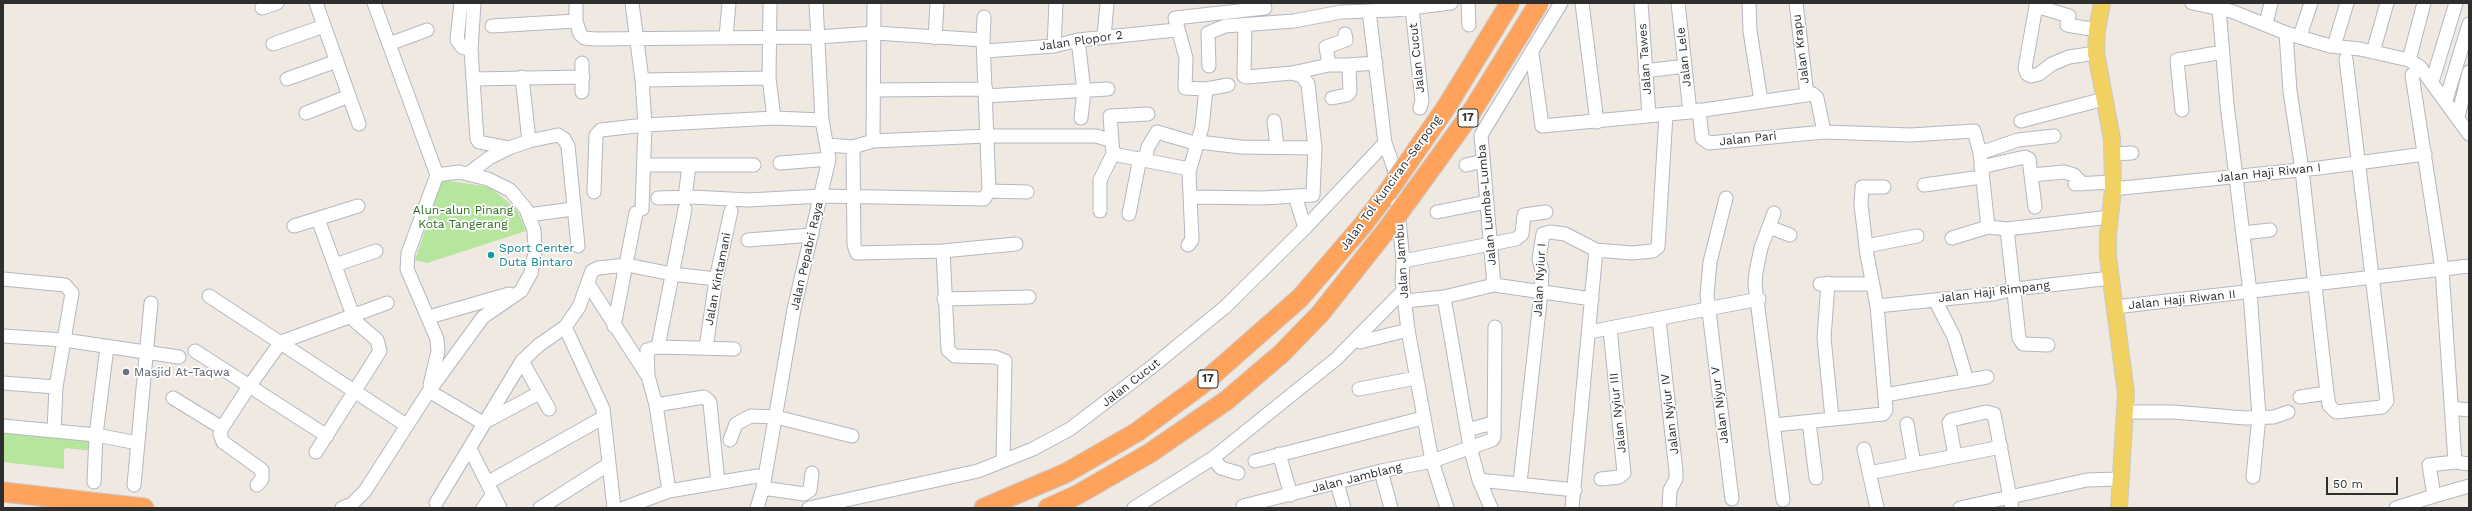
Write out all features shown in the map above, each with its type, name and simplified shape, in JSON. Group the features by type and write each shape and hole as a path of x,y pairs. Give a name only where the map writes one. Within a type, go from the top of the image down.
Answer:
{"highway":[{"name":"Jalan Tol Kunciran–Serpong","path":"984,508 1066,473 1137,432 1201,385 1300,298 1362,226 1387,193 1447,106 1510,3"},
{"name":"Jalan Tol Kunciran–Serpong","path":"1048,508 1077,495 1150,453 1227,400 1281,354 1320,314 1388,228 1467,119 1540,3"},
{"path":"3,492 144,508"}],"main road":[{"path":"2102,3 2097,30 2096,53 2113,154 2113,186 2108,234 2110,278 2125,383 2126,412 2120,478 2120,508"}],"street":[{"path":"262,8 277,3"},
{"path":"316,3 359,124"},
{"path":"374,3 437,175 408,253 407,269 413,288 434,328 438,351 429,391"},
{"path":"461,3 457,40 462,47 472,50"},
{"path":"474,3 472,50 476,139 482,143 509,148"},
{"path":"492,26 576,21 576,3"},
{"path":"614,326 639,211 645,165 645,125 642,80 632,3"},
{"path":"726,37 729,3"},
{"path":"770,3 768,37 774,118"},
{"name":"Jalan Pepabri Raya","path":"757,508 763,488 794,309 830,158 822,120 816,3"},
{"path":"873,140 875,33 874,3"},
{"path":"1054,46 1056,3"},
{"path":"1104,37 1108,3"},
{"path":"1209,66 1208,37 1210,30 1225,26 1294,22 1328,8 1412,8 1451,3"},
{"path":"1468,3 1469,26"},
{"name":"Jalan Lumba-Lumba","path":"1494,285 1481,135 1561,3"},
{"path":"1582,3 1597,122"},
{"name":"Jalan Tawes","path":"1641,3 1649,115"},
{"name":"Jalan Lele","path":"1678,3 1685,66 1695,111"},
{"path":"1749,3 1750,31 1761,101"},
{"name":"Jalan Krapu","path":"1796,3 1807,95"},
{"path":"2192,3 2220,8 2266,24 2286,33 2334,46 2374,52 2409,60 2420,67 2458,116 2469,134"},
{"path":"2266,24 2271,3"},
{"path":"2300,36 2311,3"},
{"path":"2334,46 2347,3"},
{"path":"2374,52 2386,3"},
{"path":"2409,60 2424,3"},
{"path":"2432,82 2456,3"},
{"path":"935,38 937,4"},
{"path":"1228,85 1206,88 1185,88 1186,58 1176,30 1175,18 1265,5 1267,23"},
{"path":"2096,53 2069,57 2052,64 2039,74 2031,76 2027,74 2025,68 2036,6 2068,16 2067,25 2097,30"},
{"name":"Jalan Jambu","path":"1362,8 1376,63 1385,143 1394,168 1403,261 1404,296 1416,378 1432,461 1447,508"},
{"name":"Jalan Cucut","path":"1412,8 1422,101 1420,108"},
{"path":"2220,8 2236,176 2250,292 2259,416 2253,477"},
{"path":"658,198 685,203 821,196 855,198 984,199 989,191 984,16"},
{"name":"Jalan Plopor 2","path":"576,21 580,34 584,38 636,39 817,37 875,33 935,38 984,46 1054,46 1078,40 1176,30"},
{"path":"2446,100 2469,24"},
{"path":"1245,25 1244,76 1292,74 1329,66 1376,63"},
{"path":"273,44 324,26"},
{"path":"389,44 427,30"},
{"path":"2286,33 2290,91 2302,170 2313,286 2327,393 2329,405 2336,412 2386,406 2386,383 2346,59"},
{"path":"1329,66 1326,47 1346,40 1345,34"},
{"path":"1078,40 1084,91 1081,118"},
{"path":"2182,110 2177,60 2223,52"},
{"path":"1532,53 1542,126 1597,122 1695,111 1814,94 1817,98 1824,132"},
{"path":"287,79 336,61"},
{"path":"582,63 582,92"},
{"path":"1332,98 1347,95 1350,92 1349,68 1347,65"},
{"path":"1645,71 1685,66"},
{"path":"2458,116 2469,72"},
{"path":"1292,74 1302,76 1308,84 1315,148 1314,192 1311,195 1296,199"},
{"path":"2412,75 2442,270 2455,462"},
{"path":"522,77 529,141"},
{"path":"473,79 583,77"},
{"path":"642,80 770,78"},
{"path":"1188,245 1192,240 1189,169 1202,127 1206,88"},
{"path":"874,90 986,92 1108,90"},
{"path":"306,113 349,96"},
{"path":"2021,121 2104,99"},
{"name":"Jalan Pari","path":"1695,111 1702,138 1708,143 1824,132 1911,135 1971,130 1976,134 1980,153 1988,227"},
{"path":"1100,211 1100,180 1113,154 1110,140 1110,116 1148,114"},
{"name":"Jalan Nyiur I","path":"1520,483 1541,292 1542,270 1539,259 1543,234 1550,232 1565,234 1596,250 1632,254 1654,251 1658,247 1666,114"},
{"path":"594,192 597,132 645,125 774,118 822,120"},
{"path":"1274,121 1277,147"},
{"path":"1130,214 1142,159 1157,132 1198,143 1241,147 1315,148"},
{"path":"468,174 489,158 509,148 529,141 558,135 564,139 568,146 573,209 578,246"},
{"path":"828,145 853,147 873,140 987,136 1096,136 1110,140"},
{"path":"1980,153 2018,140 2054,136"},
{"name":"Jalan Cucut","path":"809,508 978,471 1003,461 1070,429 1153,366 1225,307 1305,228 1323,206 1385,143"},
{"path":"853,147 855,198 854,245 857,253 943,251 1016,244"},
{"path":"2113,154 2132,153"},
{"path":"1113,154 1189,169"},
{"name":"Jalan Haji Riwan I","path":"2032,175 2064,172 2074,175 2077,184 2113,186 2302,170 2425,154"},
{"path":"1924,185 1982,172 2025,157 2029,159 2035,207"},
{"path":"780,163 830,158"},
{"path":"1466,165 1483,161"},
{"path":"645,165 754,165"},
{"path":"648,376 652,348 672,274 685,203 689,166"},
{"path":"342,508 352,504 365,491 429,391 483,317 520,291 531,273 535,252 534,230 528,215 510,190 488,179 460,172 437,175"},
{"path":"1774,425 1883,414 1886,410 1877,306 1872,284 1861,205 1862,187 1884,187"},
{"path":"989,191 1027,192"},
{"path":"1191,197 1296,199 1323,206"},
{"name":"Jalan Niyur V","path":"1726,198 1710,262 1708,310 1732,499"},
{"path":"1296,199 1305,228"},
{"path":"1437,212 1487,202"},
{"path":"294,226 358,206"},
{"path":"528,215 573,209"},
{"name":"Jalan Kintamani","path":"706,348 716,279 731,211"},
{"path":"1403,261 1519,238 1522,234 1524,215 1546,212"},
{"path":"1774,213 1756,272 1783,500"},
{"path":"1952,238 1988,227 2006,229 2110,216"},
{"path":"316,452 356,392 380,351 376,340 359,326 353,314 318,219"},
{"path":"1769,227 1790,235"},
{"path":"2006,229 2015,289 2019,338 2022,344 2048,345"},
{"path":"2243,233 2270,230"},
{"path":"748,240 812,235"},
{"path":"1866,246 1917,236"},
{"path":"1572,508 1575,490 1596,250"},
{"path":"943,251 947,345 951,355 995,357 1005,361 1003,461"},
{"path":"335,265 376,252"},
{"path":"436,503 470,449 483,423 522,361 539,345 565,327 580,307 589,285 592,271 598,268 627,265 672,274 716,279"},
{"name":"Jalan Haji Riwan II","path":"2115,308 2313,286 2373,276 2469,266"},
{"name":"Jalan Haji Rimpang","path":"1877,306 1993,294 2015,289 2110,278"},
{"path":"3,279 65,285 71,289 72,293 56,387 54,431"},
{"path":"1832,418 1824,338 1823,284 1872,284"},
{"path":"589,285 614,326 648,376 656,405 669,491"},
{"path":"1134,508 1213,458 1336,359 1404,296 1444,297 1494,285 1592,299"},
{"path":"429,317 520,291"},
{"path":"209,296 406,425"},
{"path":"944,299 1029,297"},
{"path":"1444,297 1470,447 1479,480 1491,508"},
{"path":"1589,332 1659,320 1759,299"},
{"path":"1935,300 1954,337 1967,382"},
{"path":"134,485 151,303"},
{"path":"257,485 262,479 262,470 223,442 220,434 222,428 250,385 281,342 353,314 387,303"},
{"name":"Jalan Nyiur IV","path":"1659,320 1676,471 1676,479 1670,490 1670,508"},
{"path":"565,327 601,403 604,417 614,508"},
{"name":"Jalan Jamblang","path":"1243,506 1381,471 1432,461 1493,439 1495,327"},
{"name":"Jalan Nyiur III","path":"1601,479 1619,476 1624,473 1610,328"},
{"path":"1360,342 1408,330"},
{"path":"3,336 64,340 179,357"},
{"path":"94,482 96,435 107,347"},
{"path":"632,351 652,348 734,349"},
{"path":"195,351 327,436"},
{"path":"522,361 549,408"},
{"path":"1885,395 1967,382 1986,377"},
{"path":"1359,389 1416,378"},
{"path":"3,383 56,387"},
{"path":"429,391 483,423"},
{"path":"483,423 539,393"},
{"path":"2300,397 2327,393"},
{"path":"656,405 704,397 708,400 710,404 718,483"},
{"path":"173,398 222,428"},
{"path":"2452,408 2469,410"},
{"path":"1955,456 1949,423 1956,418 1986,412 1994,414 2011,502"},
{"path":"2126,412 2172,412 2245,418 2259,416 2274,417 2288,412"},
{"path":"730,440 733,430 741,421 751,416 776,417 852,436"},
{"path":"483,508 490,488 604,417"},
{"path":"1255,461 1423,418"},
{"path":"1809,422 1816,478"},
{"path":"1467,430 1493,423"},
{"path":"1906,424 1914,464"},
{"path":"3,426 96,435 138,443"},
{"path":"1869,473 2001,447"},
{"path":"470,449 500,508"},
{"path":"1864,449 1877,508"},
{"path":"1279,454 1291,495"},
{"path":"1213,458 1221,468 1238,473"},
{"path":"2434,496 2429,465 2455,462 2469,464"},
{"path":"540,508 609,464"},
{"path":"1381,471 1391,508"},
{"path":"763,488 804,494 810,490 812,473"},
{"path":"624,508 669,491 757,476"},
{"path":"1960,508 2011,502 2087,480 2120,478"},
{"path":"1479,480 1520,483 1575,490"},
{"path":"1337,483 1344,508"},
{"path":"2396,508 2469,486"}],"green space":[{"name":"Alun-alun Pinang Kota Tangerang","path":"442,180 490,187 517,210 526,231 427,263 415,260"},
{"path":"3,430 92,437 92,451 66,448 64,450 64,469 3,462"}],"place":[{"name":"Sport Center Duta Bintaro","path":"491,255"},
{"name":"Masjid At-Taqwa","path":"126,372"}]}
